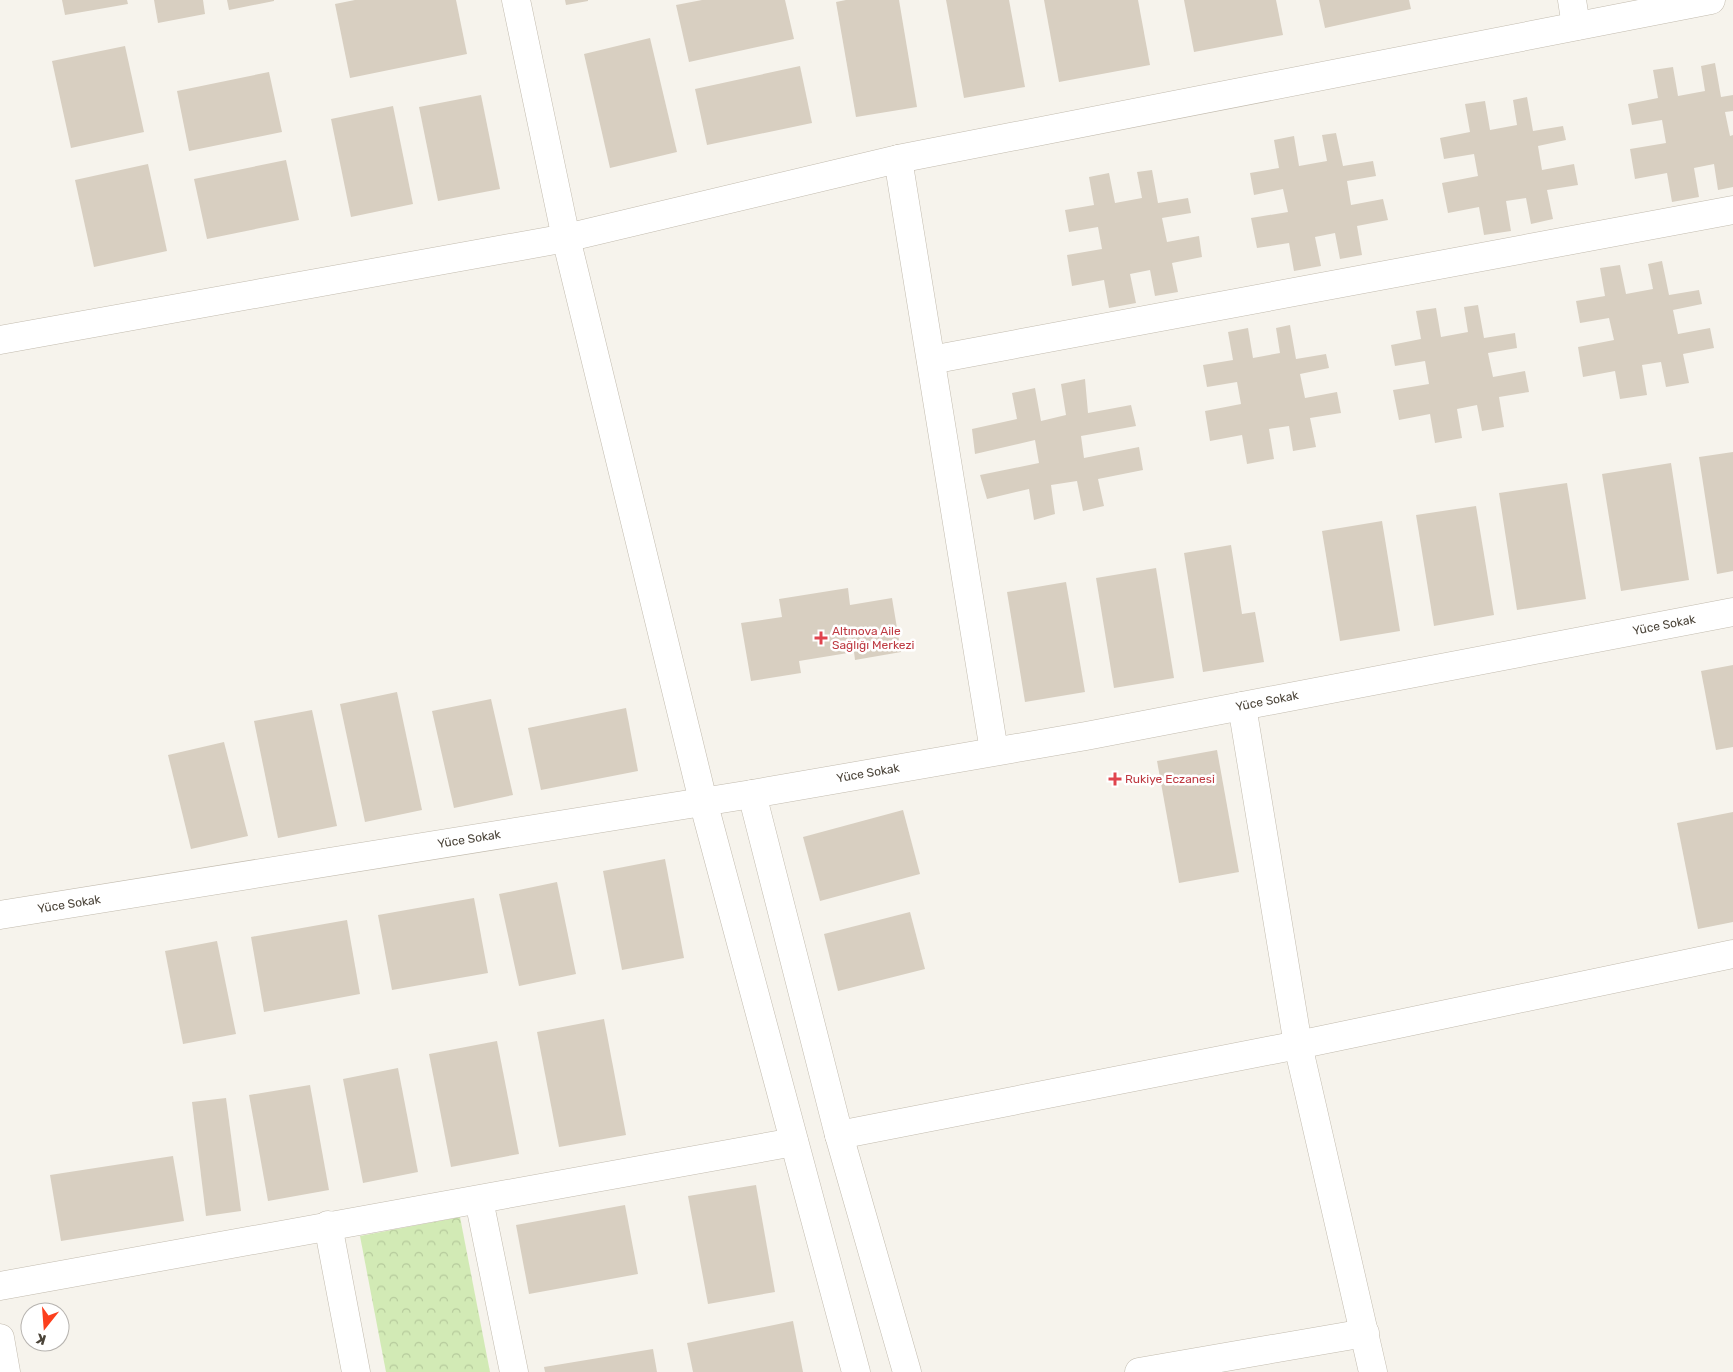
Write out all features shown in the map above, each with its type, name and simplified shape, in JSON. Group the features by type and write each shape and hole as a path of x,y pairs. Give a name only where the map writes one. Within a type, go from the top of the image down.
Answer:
{"street":[{"path":"516,0 566,238 703,802 856,1372"},
{"path":"0,340 566,238 898,158 1574,13 1711,0"},
{"path":"898,158 994,751"},
{"path":"931,360 1733,210"},
{"name":"Yüce Sokak","path":"0,915 752,794 1242,706 1733,612"},
{"path":"1242,706 1298,1045 1373,1372"},
{"path":"752,794 839,1134 907,1372"},
{"path":"839,1134 1298,1045 1733,954"},
{"path":"0,1286 794,1142"},
{"path":"478,1200 514,1372"},
{"path":"328,1225 356,1372"},
{"path":"1139,1372 1365,1333"},
{"path":"0,1338 6,1372"}],"green space":[{"path":"460,1217 490,1372 386,1372 360,1236"}],"building":[{"path":"62,0 127,0 128,4 65,15"},
{"path":"154,0 203,0 205,14 158,23"},
{"path":"227,0 274,0 274,1 229,10"},
{"path":"355,0 456,0 467,54 350,78 335,4"},
{"path":"565,0 588,0 588,1 566,5"},
{"path":"702,0 785,0 794,39 689,62 676,5"},
{"path":"846,0 899,0 917,107 856,117 836,2"},
{"path":"946,0 1009,0 1025,87 964,98"},
{"path":"1044,0 1138,0 1150,65 1059,82"},
{"path":"1184,0 1276,0 1283,35 1194,52"},
{"path":"1319,0 1409,0 1411,9 1325,28"},
{"path":"650,38 677,152 610,168 584,54"},
{"path":"125,46 144,132 71,148 52,61"},
{"path":"1715,63 1721,97 1733,95 1733,111 1725,112 1730,136 1733,135 1733,187 1718,190 1714,164 1694,168 1699,197 1672,202 1667,173 1635,179 1630,149 1666,143 1662,120 1632,125 1628,104 1658,98 1653,70 1673,67 1678,96 1705,91 1701,66"},
{"path":"800,66 812,123 707,145 695,89"},
{"path":"269,72 282,132 189,151 177,91"},
{"path":"481,95 500,189 438,201 419,107"},
{"path":"1527,97 1533,131 1563,126 1566,140 1538,146 1542,170 1574,164 1578,185 1547,190 1553,219 1531,224 1526,198 1506,201 1511,231 1484,235 1479,207 1448,213 1442,183 1478,176 1474,154 1444,159 1440,138 1470,132 1465,104 1485,101 1490,130 1517,125 1513,100"},
{"path":"393,106 413,204 351,217 331,119"},
{"path":"1336,133 1343,166 1373,161 1376,176 1347,181 1351,205 1383,199 1388,220 1357,226 1362,255 1340,259 1335,233 1315,237 1321,266 1294,271 1289,243 1257,248 1251,218 1288,212 1283,189 1254,195 1250,173 1279,168 1274,140 1294,136 1299,166 1327,161 1322,135"},
{"path":"286,160 299,220 207,239 194,179"},
{"path":"148,164 167,251 94,267 75,180"},
{"path":"1152,170 1158,203 1188,198 1191,213 1162,218 1167,242 1199,236 1202,257 1172,263 1178,292 1155,296 1150,270 1130,274 1136,303 1109,308 1104,280 1072,286 1067,255 1102,249 1098,227 1069,232 1065,210 1094,205 1089,177 1109,173 1115,203 1142,198 1137,172"},
{"path":"1662,261 1669,295 1699,290 1702,304 1673,310 1678,334 1710,328 1714,348 1683,354 1689,383 1666,387 1661,362 1642,365 1647,395 1620,399 1615,371 1583,377 1578,347 1614,340 1609,318 1580,323 1576,301 1605,296 1600,268 1620,265 1626,294 1653,289 1648,264"},
{"path":"1478,305 1484,338 1515,333 1517,348 1488,353 1493,377 1525,371 1529,392 1499,397 1504,427 1482,431 1477,405 1457,409 1462,438 1435,443 1430,414 1399,420 1393,390 1429,384 1425,361 1395,366 1391,345 1421,339 1416,311 1436,308 1441,337 1468,332 1464,307"},
{"path":"1290,325 1296,359 1326,354 1329,368 1300,374 1305,398 1337,392 1341,413 1310,418 1316,447 1293,451 1289,426 1269,429 1274,459 1247,464 1242,435 1210,441 1205,411 1241,404 1237,382 1207,387 1203,365 1233,360 1228,332 1248,328 1253,358 1280,353 1276,328"},
{"path":"1085,379 1088,413 1131,405 1136,426 1081,436 1084,458 1139,447 1143,470 1098,479 1104,506 1083,511 1077,481 1051,485 1055,514 1034,520 1029,489 987,499 980,475 1039,463 1035,440 975,454 972,429 1017,419 1012,393 1035,388 1041,421 1066,415 1061,384"},
{"path":"1733,452 1733,571 1717,574 1699,457"},
{"path":"1671,463 1689,580 1621,591 1602,474"},
{"path":"1567,483 1586,599 1517,610 1499,493"},
{"path":"1476,506 1494,615 1434,626 1416,515"},
{"path":"1382,521 1400,631 1340,641 1322,531"},
{"path":"1231,545 1242,614 1255,612 1264,662 1203,672 1184,553"},
{"path":"1156,568 1174,678 1114,688 1096,578"},
{"path":"1066,582 1085,692 1025,702 1007,592"},
{"name":"Altınova Aile Sağlığı Merkezi","path":"848,588 850,605 892,598 901,652 855,660 854,652 799,661 801,673 751,681 741,623 782,617 779,599"},
{"path":"1733,665 1733,747 1716,750 1701,671"},
{"path":"397,692 422,810 365,822 340,704"},
{"path":"491,699 513,795 454,808 432,711"},
{"path":"626,708 638,771 541,790 528,728"},
{"path":"312,710 337,826 278,838 254,721"},
{"path":"224,742 248,836 191,849 168,755"},
{"path":"1217,750 1239,872 1179,883 1157,761"},
{"path":"903,810 920,874 820,901 803,837"},
{"path":"1733,812 1733,922 1698,929 1677,823"},
{"path":"665,859 684,958 622,970 603,871"},
{"path":"557,882 576,974 519,986 499,894"},
{"path":"474,898 488,973 392,990 378,915"},
{"path":"910,912 925,969 838,991 824,934"},
{"path":"347,920 360,994 264,1012 251,937"},
{"path":"217,941 236,1034 183,1044 165,951"},
{"path":"604,1019 626,1135 559,1147 537,1032"},
{"path":"497,1041 519,1154 451,1167 429,1054"},
{"path":"398,1068 418,1172 363,1183 343,1079"},
{"path":"310,1085 329,1190 268,1201 249,1095"},
{"path":"226,1098 241,1211 206,1216 192,1102"},
{"path":"173,1156 184,1221 61,1241 50,1175"},
{"path":"756,1185 775,1292 708,1304 688,1196"},
{"path":"625,1205 638,1274 529,1294 516,1225"},
{"path":"793,1321 803,1372 693,1372 687,1343"},
{"path":"653,1349 657,1372 545,1372 544,1367"}],"place":[{"name":"Altınova Aile Sağlığı Merkezi","path":"821,638"},
{"name":"Rukiye Eczanesi","path":"1115,779"}]}
